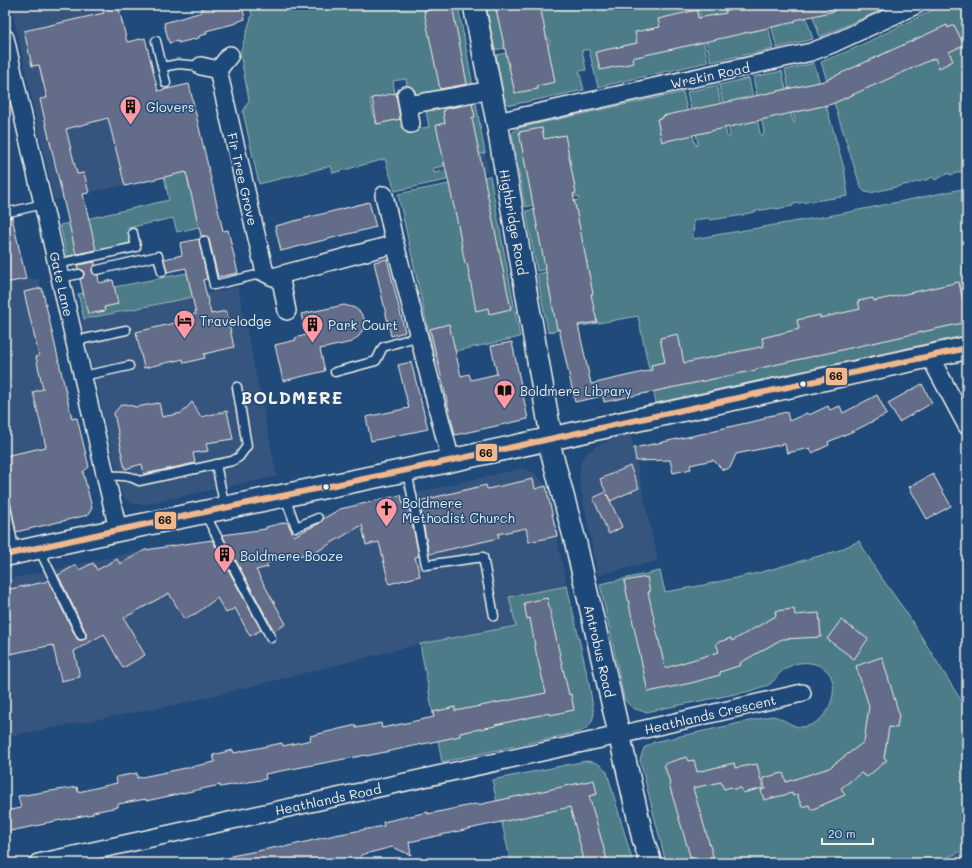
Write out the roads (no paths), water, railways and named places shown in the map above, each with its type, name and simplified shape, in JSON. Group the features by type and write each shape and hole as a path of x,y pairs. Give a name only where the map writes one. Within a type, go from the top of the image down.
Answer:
{"main road":[{"path":"10,554 451,461 967,348"}],"street":[{"name":"Highbridge Road","path":"474,5 497,122 550,429 550,439"},
{"name":"Wrekin Road","path":"497,122 811,52 832,44 916,5"},
{"name":"Gate Lane","path":"5,38 118,530"},
{"path":"201,66 218,70 230,55"},
{"name":"Fir Tree Grove","path":"218,70 272,274 287,311"},
{"path":"411,124 407,100 491,90"},
{"path":"384,195 395,244 451,461"},
{"path":"272,274 395,244"},
{"path":"930,356 967,426"},
{"name":"Antrobus Road","path":"550,439 550,446 576,544 643,840 651,863"},
{"name":"Heathlands Crescent","path":"619,735 802,692"},
{"name":"Heathlands Road","path":"38,863 619,735"}],"lane":[{"path":"156,41 166,83"},
{"path":"162,67 178,64 201,66"},
{"path":"5,213 43,204"},
{"path":"59,271 136,247 133,233"},
{"path":"204,241 214,284 272,274"},
{"path":"97,270 158,256 162,272"},
{"path":"59,271 79,274"},
{"path":"75,341 126,330"},
{"path":"335,372 376,362 383,347 419,336"},
{"path":"83,376 130,366"},
{"path":"106,476 128,476 139,481 216,464 239,457 247,446 237,387"},
{"path":"216,464 215,511 270,638"},
{"path":"407,470 426,565 483,557 494,616"},
{"path":"284,496 296,527 318,518"},
{"path":"5,502 10,554"},
{"path":"39,548 81,635"}],"place":[{"name":"Glovers","path":"130,126"},
{"name":"Travelodge","path":"185,340"},
{"name":"Park Court","path":"313,344"},
{"name":"Boldmere Library","path":"505,410"},
{"name":"Boldmere Methodist Church","path":"386,528"},
{"name":"Boldmere Booze","path":"224,574"}],"district":[{"name":"BOLDMERE","path":"292,397"}]}
